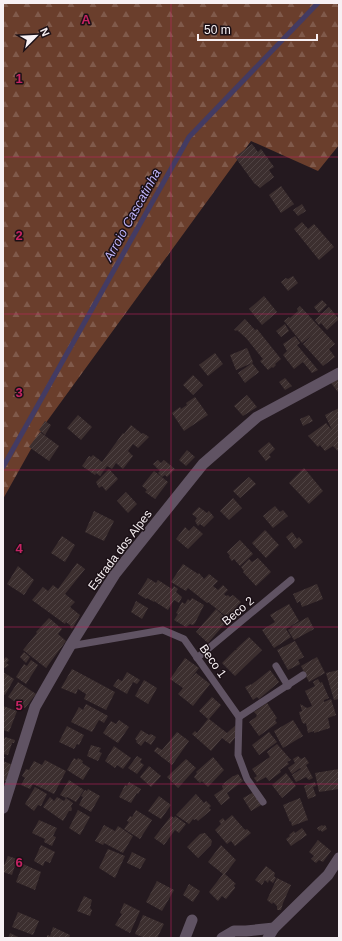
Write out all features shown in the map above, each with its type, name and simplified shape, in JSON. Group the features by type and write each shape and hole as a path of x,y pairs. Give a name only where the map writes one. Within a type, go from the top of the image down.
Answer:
{"street":[{"name":"Estrada dos Alpes","path":"3,808 36,707 70,646 115,574 203,464 257,417 339,373"},
{"path":"268,938 274,928 328,875 339,858"},
{"path":"185,938 192,920"},
{"path":"222,938 234,931 274,928"}],"lane":[{"name":"Beco 2","path":"198,658 291,580"},
{"name":"Beco 1","path":"70,646 163,630 184,639 239,717"},
{"path":"276,666 288,686"},
{"path":"263,802 247,779 238,755 239,717 303,675"}],"green space":[{"path":"3,3 339,3 339,145 318,171 251,141 45,424 3,499"}],"building":[{"path":"252,144 258,152 261,149 274,167 269,170 274,177 260,188 254,183 235,157"},
{"path":"281,186 294,204 281,213 269,195"},
{"path":"302,204 306,211 298,216 293,210"},
{"path":"302,222 308,229 314,224 334,247 319,260 294,229"},
{"path":"293,276 298,283 288,291 281,282 286,278 288,279"},
{"path":"264,296 277,312 262,325 249,309"},
{"path":"322,300 327,305 319,313 314,307"},
{"path":"300,306 335,344 329,349 335,357 323,366 303,344 313,335 302,343 284,321 298,311 297,309"},
{"path":"329,307 339,319 327,330 321,323 319,325 315,320"},
{"path":"245,319 255,330 257,329 281,359 273,368 272,367 268,370 260,361 263,359 246,338 237,330 234,330"},
{"path":"285,324 289,331 281,337 276,331"},
{"path":"295,336 300,343 297,345 318,370 312,373 303,362 294,369 283,355 287,351 283,344"},
{"path":"247,348 253,362 236,370 230,355"},
{"path":"215,353 223,364 208,376 199,365"},
{"path":"252,363 259,372 245,383 238,373"},
{"path":"193,375 203,385 193,395 183,385"},
{"path":"285,378 292,386 285,390 279,382"},
{"path":"339,378 339,392 338,392 331,383"},
{"path":"247,395 257,407 243,416 234,406"},
{"path":"195,397 208,415 184,431 172,413 180,407 181,409 187,405 186,403"},
{"path":"339,408 339,452 333,446 325,451 320,445 318,447 308,436 326,423 332,430 325,415"},
{"path":"78,415 92,427 81,440 67,428"},
{"path":"309,415 313,421 303,426 300,419"},
{"path":"45,421 51,425 45,435 39,430"},
{"path":"131,425 142,434 143,433 149,437 138,448 133,444 128,451 133,456 123,469 116,463 112,469 107,466 100,476 96,473 95,475 82,466 89,456 91,457 93,455 102,462 123,433 124,434"},
{"path":"40,432 59,446 49,461 29,447"},
{"path":"269,442 275,449 269,455 271,457 266,461 258,451"},
{"path":"187,450 195,457 186,466 179,460"},
{"path":"158,460 161,463 164,460 175,469 167,477 165,475 162,477 158,473 160,471 153,464"},
{"path":"304,468 323,491 309,504 289,483"},
{"path":"109,469 118,479 106,491 102,486 99,488 96,482"},
{"path":"154,471 168,482 155,499 145,492 147,490 142,486"},
{"path":"249,477 256,484 240,498 233,491"},
{"path":"126,492 137,504 128,513 117,501"},
{"path":"233,498 242,508 229,520 220,511"},
{"path":"275,506 280,512 283,510 288,516 273,528 263,516"},
{"path":"199,507 207,513 209,511 214,517 204,527 200,524 198,526 195,521 197,518 192,514"},
{"path":"94,511 114,521 104,541 85,532"},
{"path":"194,526 203,534 188,549 176,539 185,527 189,531"},
{"path":"265,530 279,545 266,558 252,543"},
{"path":"292,532 297,539 299,537 303,542 295,549 286,537"},
{"path":"62,536 75,545 65,562 51,553"},
{"path":"240,540 253,554 240,566 234,559 232,561 227,552"},
{"path":"258,558 271,572 256,586 243,572 244,571 241,567 249,559 252,562"},
{"path":"77,563 85,569 65,594 75,602 70,607 80,615 72,629 66,622 65,624 32,600 43,587 48,591 53,585 58,589"},
{"path":"183,564 198,574 199,573 204,579 209,574 218,581 213,586 218,590 223,585 228,590 224,594 226,596 228,595 230,597 233,595 241,602 228,618 188,588 186,591 171,582"},
{"path":"18,566 34,580 24,595 7,584"},
{"path":"148,578 156,583 158,580 172,589 174,586 178,589 176,592 182,597 179,603 174,600 168,610 154,601 147,598 146,599 138,594"},
{"path":"317,584 323,599 302,607 300,601 297,603 293,594"},
{"path":"192,598 204,605 195,623 186,627 174,620 178,614 176,613 182,602 185,604 188,599 190,601"},
{"path":"136,601 148,608 142,619 131,612"},
{"path":"289,604 299,621 286,629 291,637 274,648 262,630 275,622 270,615"},
{"path":"216,609 228,620 208,643 196,632"},
{"path":"308,617 314,629 294,640 288,630"},
{"path":"49,618 62,629 58,634 66,641 46,668 23,650 37,633 36,632"},
{"path":"249,637 262,650 235,676 222,663"},
{"path":"295,641 304,657 298,660 300,664 288,670 277,650"},
{"path":"24,652 30,657 26,663 20,657"},
{"path":"6,657 9,660 6,663 9,665 5,668 3,666 3,660"},
{"path":"317,657 325,673 309,682 301,666"},
{"path":"185,658 199,668 187,683 196,673 210,684 193,706 178,694 183,688 170,679"},
{"path":"31,660 38,665 26,684 16,677 24,664 27,666"},
{"path":"72,669 115,692 106,710 84,699 86,694 78,689 76,694 61,688"},
{"path":"270,670 279,682 259,699 257,697 253,700 245,687 251,685"},
{"path":"339,670 339,699 334,700 326,673"},
{"path":"3,672 14,679 5,695 3,694"},
{"path":"127,672 140,680 137,684 133,682 127,694 113,686 118,679 122,681"},
{"path":"318,679 320,683 322,682 329,698 324,700 324,702 331,699 336,715 328,718 330,728 314,733 314,731 308,733 306,723 304,724 302,722 299,712 302,711 300,704 307,708 312,706 305,691 315,686 313,682"},
{"path":"144,680 157,688 148,704 135,696"},
{"path":"18,682 36,694 25,708 8,697"},
{"path":"212,697 221,705 209,719 227,733 236,725 237,735 230,744 222,738 211,751 192,734 195,731 197,733 208,719 199,711"},
{"path":"267,703 277,718 275,720 277,723 259,736 249,722 257,715 254,712"},
{"path":"86,704 108,716 104,723 99,720 92,732 71,722 79,707 83,710"},
{"path":"3,706 17,711 9,732 3,730"},
{"path":"119,720 129,727 118,743 103,733 111,721 116,724"},
{"path":"293,720 303,736 283,748 274,731"},
{"path":"67,726 84,735 79,745 77,744 74,749 59,742"},
{"path":"141,730 156,737 151,745 145,741 141,746 136,742 137,741 135,739"},
{"path":"177,732 189,741 172,765 154,751 157,747 162,750"},
{"path":"269,732 277,742 259,755 252,745"},
{"path":"5,737 15,740 14,743 12,743 8,755 3,754 3,741"},
{"path":"277,744 291,760 287,762 289,764 280,770 281,772 269,781 266,777 257,782 254,778 257,776 252,769 270,757 267,752"},
{"path":"91,745 101,748 99,752 102,753 98,761 87,756"},
{"path":"114,746 131,758 123,769 117,765 115,768 105,761"},
{"path":"137,756 142,759 140,762 144,765 137,774 128,768"},
{"path":"298,756 301,759 305,757 309,763 306,765 313,778 309,780 306,777 296,782 292,775 301,769 300,768 292,774 288,768 295,763 293,759"},
{"path":"213,757 224,770 208,787 202,781 200,783 194,777 197,773 196,772"},
{"path":"74,758 77,760 78,758 83,761 82,763 90,768 83,780 67,770"},
{"path":"186,759 196,768 178,788 167,777"},
{"path":"45,760 66,771 54,794 33,784 30,789 21,785 25,778 22,776 26,769 29,770 34,761 42,765"},
{"path":"3,761 13,765 8,782 3,780"},
{"path":"149,766 161,776 151,787 140,777"},
{"path":"339,769 339,789 319,792 315,773"},
{"path":"286,773 296,786 282,798 272,785"},
{"path":"238,774 243,781 227,793 230,798 221,805 214,795 223,789 223,785 226,787 223,784"},
{"path":"69,780 84,790 76,802 60,795"},
{"path":"129,782 141,789 131,803 119,797 125,785 127,786"},
{"path":"315,782 316,786 313,787 316,796 308,799 304,786"},
{"path":"35,787 47,794 41,806 38,805 34,811 25,804"},
{"path":"88,789 100,796 91,812 79,805 83,797 81,796 85,790 87,791"},
{"path":"254,792 261,805 251,811 243,798"},
{"path":"196,794 204,803 206,801 211,806 209,808 211,810 198,821 193,819 189,824 176,815"},
{"path":"159,796 171,805 161,819 148,811"},
{"path":"50,797 54,801 57,797 64,801 66,798 73,803 71,806 71,811 69,811 63,821 43,807"},
{"path":"300,798 308,820 292,826 283,805"},
{"path":"78,810 90,817 80,835 69,828"},
{"path":"136,810 152,820 140,839 124,829 129,822 127,821 130,816 132,817"},
{"path":"232,815 245,830 247,829 251,833 235,846 231,841 227,844 215,830 221,824 219,821 223,818 225,821"},
{"path":"171,816 174,818 175,816 186,824 179,833 175,830 164,845 154,838"},
{"path":"39,820 57,828 53,836 56,837 52,846 44,842 45,839 32,833"},
{"path":"104,825 115,831 118,826 133,836 123,853 104,843 103,845 95,841"},
{"path":"325,825 327,829 322,832 317,828"},
{"path":"302,828 307,835 291,846 286,839 294,831 295,833"},
{"path":"205,833 212,841 211,845 198,858 187,847 200,834"},
{"path":"318,840 331,851 323,862 319,860 316,863 311,859 314,856 309,852"},
{"path":"41,845 55,852 50,863 45,861 43,866 34,861"},
{"path":"221,845 236,860 225,874 236,884 234,885 235,888 226,899 222,896 218,901 209,892 223,874 208,862"},
{"path":"108,849 125,856 115,878 99,868"},
{"path":"132,852 146,859 140,869 127,863"},
{"path":"8,856 17,859 12,875 3,872"},
{"path":"23,864 41,872 35,890 16,882"},
{"path":"266,866 275,873 274,876 276,878 273,883 269,880 268,883 265,880 262,885 255,880"},
{"path":"277,878 291,885 281,910 277,910 277,906 273,902 272,904 267,900"},
{"path":"157,881 174,890 162,911 146,902"},
{"path":"189,884 200,891 193,902 183,895"},
{"path":"84,896 92,900 90,908 92,910 90,916 77,911"},
{"path":"124,903 140,911 130,933 115,925 122,914 120,913"},
{"path":"18,912 39,921 33,935 12,927"},
{"path":"143,915 164,924 157,938 145,938 135,934"},
{"path":"53,927 70,935 69,938 47,938 47,935 50,936"},
{"path":"10,933 20,938 8,938"}],"waterway":[{"name":"Arroio Cascatinha","path":"3,467 189,137 318,3"}]}
